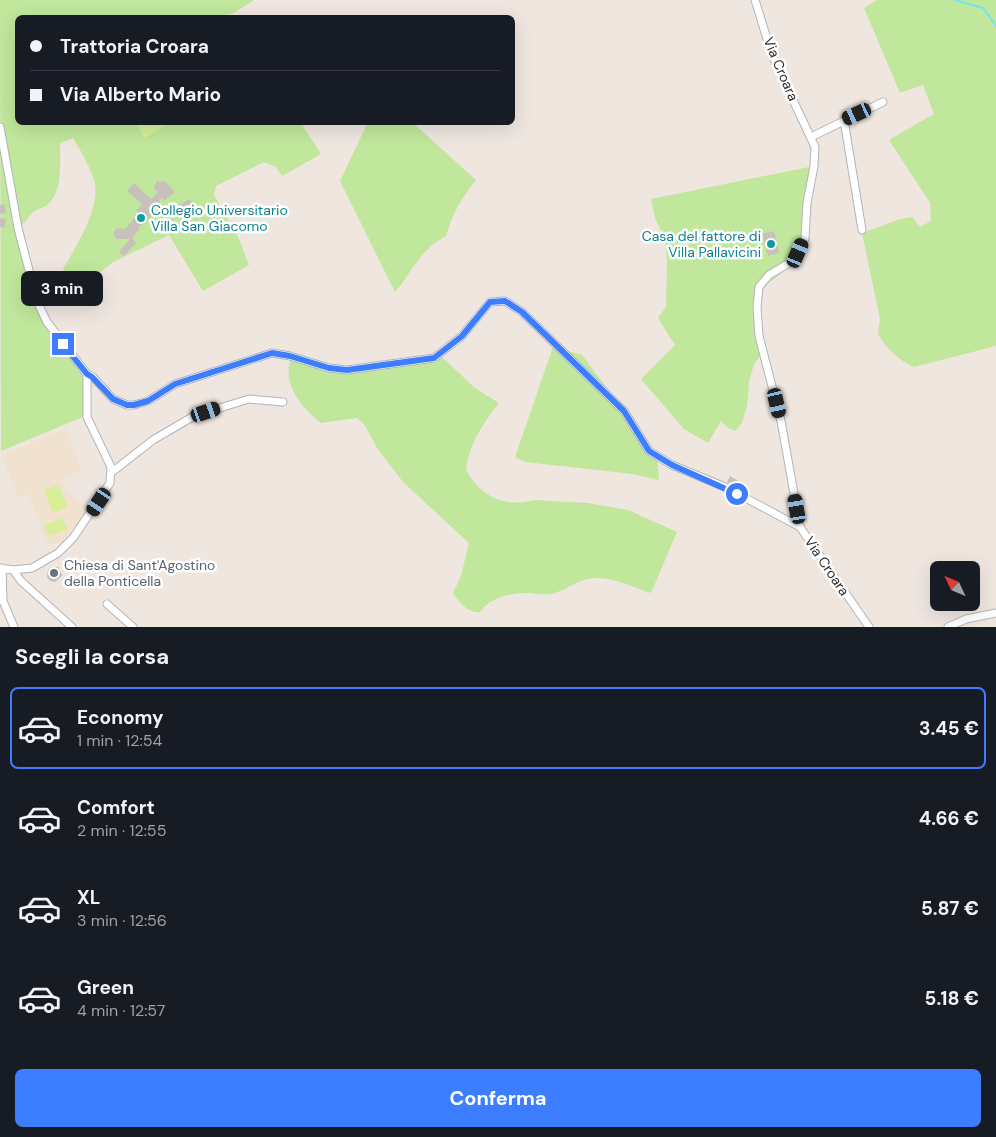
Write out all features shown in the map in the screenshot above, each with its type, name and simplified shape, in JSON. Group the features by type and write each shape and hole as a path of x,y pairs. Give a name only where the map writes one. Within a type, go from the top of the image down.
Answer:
{"street":[{"name":"Via Croara","path":"755,0 772,55 815,147 814,166 807,203 805,238 798,253 790,263 769,275 759,287 757,307 759,336 781,421 800,527 869,627"},
{"path":"811,136 883,102"},
{"path":"844,120 862,230"},
{"path":"0,127 18,228 37,301 46,322 87,374 113,399 127,405 148,401 175,384 272,353 290,356 329,368 347,370 434,358 462,336 490,302 505,301 522,312 624,411 649,451 672,465 725,487 800,527"},
{"path":"87,374 87,417 112,472"},
{"path":"14,627 3,601 1,568 23,570 40,565 70,542 108,488 112,472 153,440 194,416 249,398 283,402"},
{"path":"13,570 30,589 72,627"},
{"path":"23,570 30,589"},
{"path":"107,604 133,627"},
{"path":"948,627 966,619 996,613"}],"shaded area":[{"path":"65,429 82,470 61,480 68,493 88,510 61,543 47,545 29,494 18,498 2,455"}],"green space":[{"path":"0,0 254,0 234,13 227,15 15,15 15,125 302,125 321,154 282,176 276,167 264,162 216,186 214,195 239,239 249,265 203,291 169,235 113,262 87,283 79,286 68,277 63,269 91,214 94,202 94,180 73,138 60,143 60,176 56,193 47,205 33,212 22,225 24,253 43,318 85,367 85,416 1,451"},
{"path":"877,0 996,0 996,346 914,367 893,353 878,334 880,319 862,233 900,219 912,217 920,227 931,221 930,203 889,140 934,114 923,85 900,93 864,8"},
{"path":"136,125 166,125 145,138"},
{"path":"367,125 415,125 476,180 458,206 446,236 423,254 395,292 340,181"},
{"path":"814,166 797,256 782,273 763,287 759,298 761,355 754,364 749,382 747,406 742,423 735,431 728,428 721,421 708,443 684,429 641,379 675,345 658,318 666,307 667,260 665,238 655,218 651,199"},
{"path":"553,347 582,355 657,454 659,480 632,474 525,462 515,457"},
{"path":"293,353 340,369 441,356 475,388 499,403 482,426 474,442 466,470 486,493 504,501 524,502 535,500 588,503 628,510 677,532 651,593 612,580 592,578 551,594 523,593 502,597 489,603 480,612 467,609 453,593 461,576 469,543 403,482 377,448 364,424 357,418 321,423 306,409 299,401 290,383 289,363"},
{"path":"59,485 67,507 53,513 44,490"},
{"path":"63,518 67,529 49,536 44,525"}],"building":[{"name":"Collegio Universitario Villa San Giacomo","path":"157,180 160,182 165,181 175,192 164,201 162,197 152,215 139,227 139,230 132,238 136,243 124,256 119,252 130,239 117,239 114,237 114,232 117,228 125,229 139,213 136,211 142,204 127,191 134,183 151,199 158,192 154,189"},
{"path":"190,199 195,207 172,219 168,211"},
{"name":"Casa del fattore di Villa Pallavicini","path":"774,231 779,253 768,256 762,234"},
{"path":"730,476 747,486 744,491 727,482"},
{"name":"Chiesa di Sant'Agostino della Ponticella","path":"52,567 59,567 59,571 63,575 55,582 50,581 47,577 48,570"}],"waterway":[{"path":"955,0 983,8 996,26"}],"tunnel":[{"path":"0,205 2,215 0,231"}],"place":[{"name":"Collegio Universitario Villa San Giacomo","path":"141,218"},
{"name":"Casa del fattore di Villa Pallavicini","path":"771,244"},
{"name":"Chiesa di Sant'Agostino della Ponticella","path":"54,573"}],"route":[{"path":"63,344 87,374 90,374 113,399 127,405 139,405 175,384 272,353 290,356 329,368 347,370 434,358 462,336 490,302 505,301 522,312 624,411 649,451 672,465 725,487 737,494"}]}
